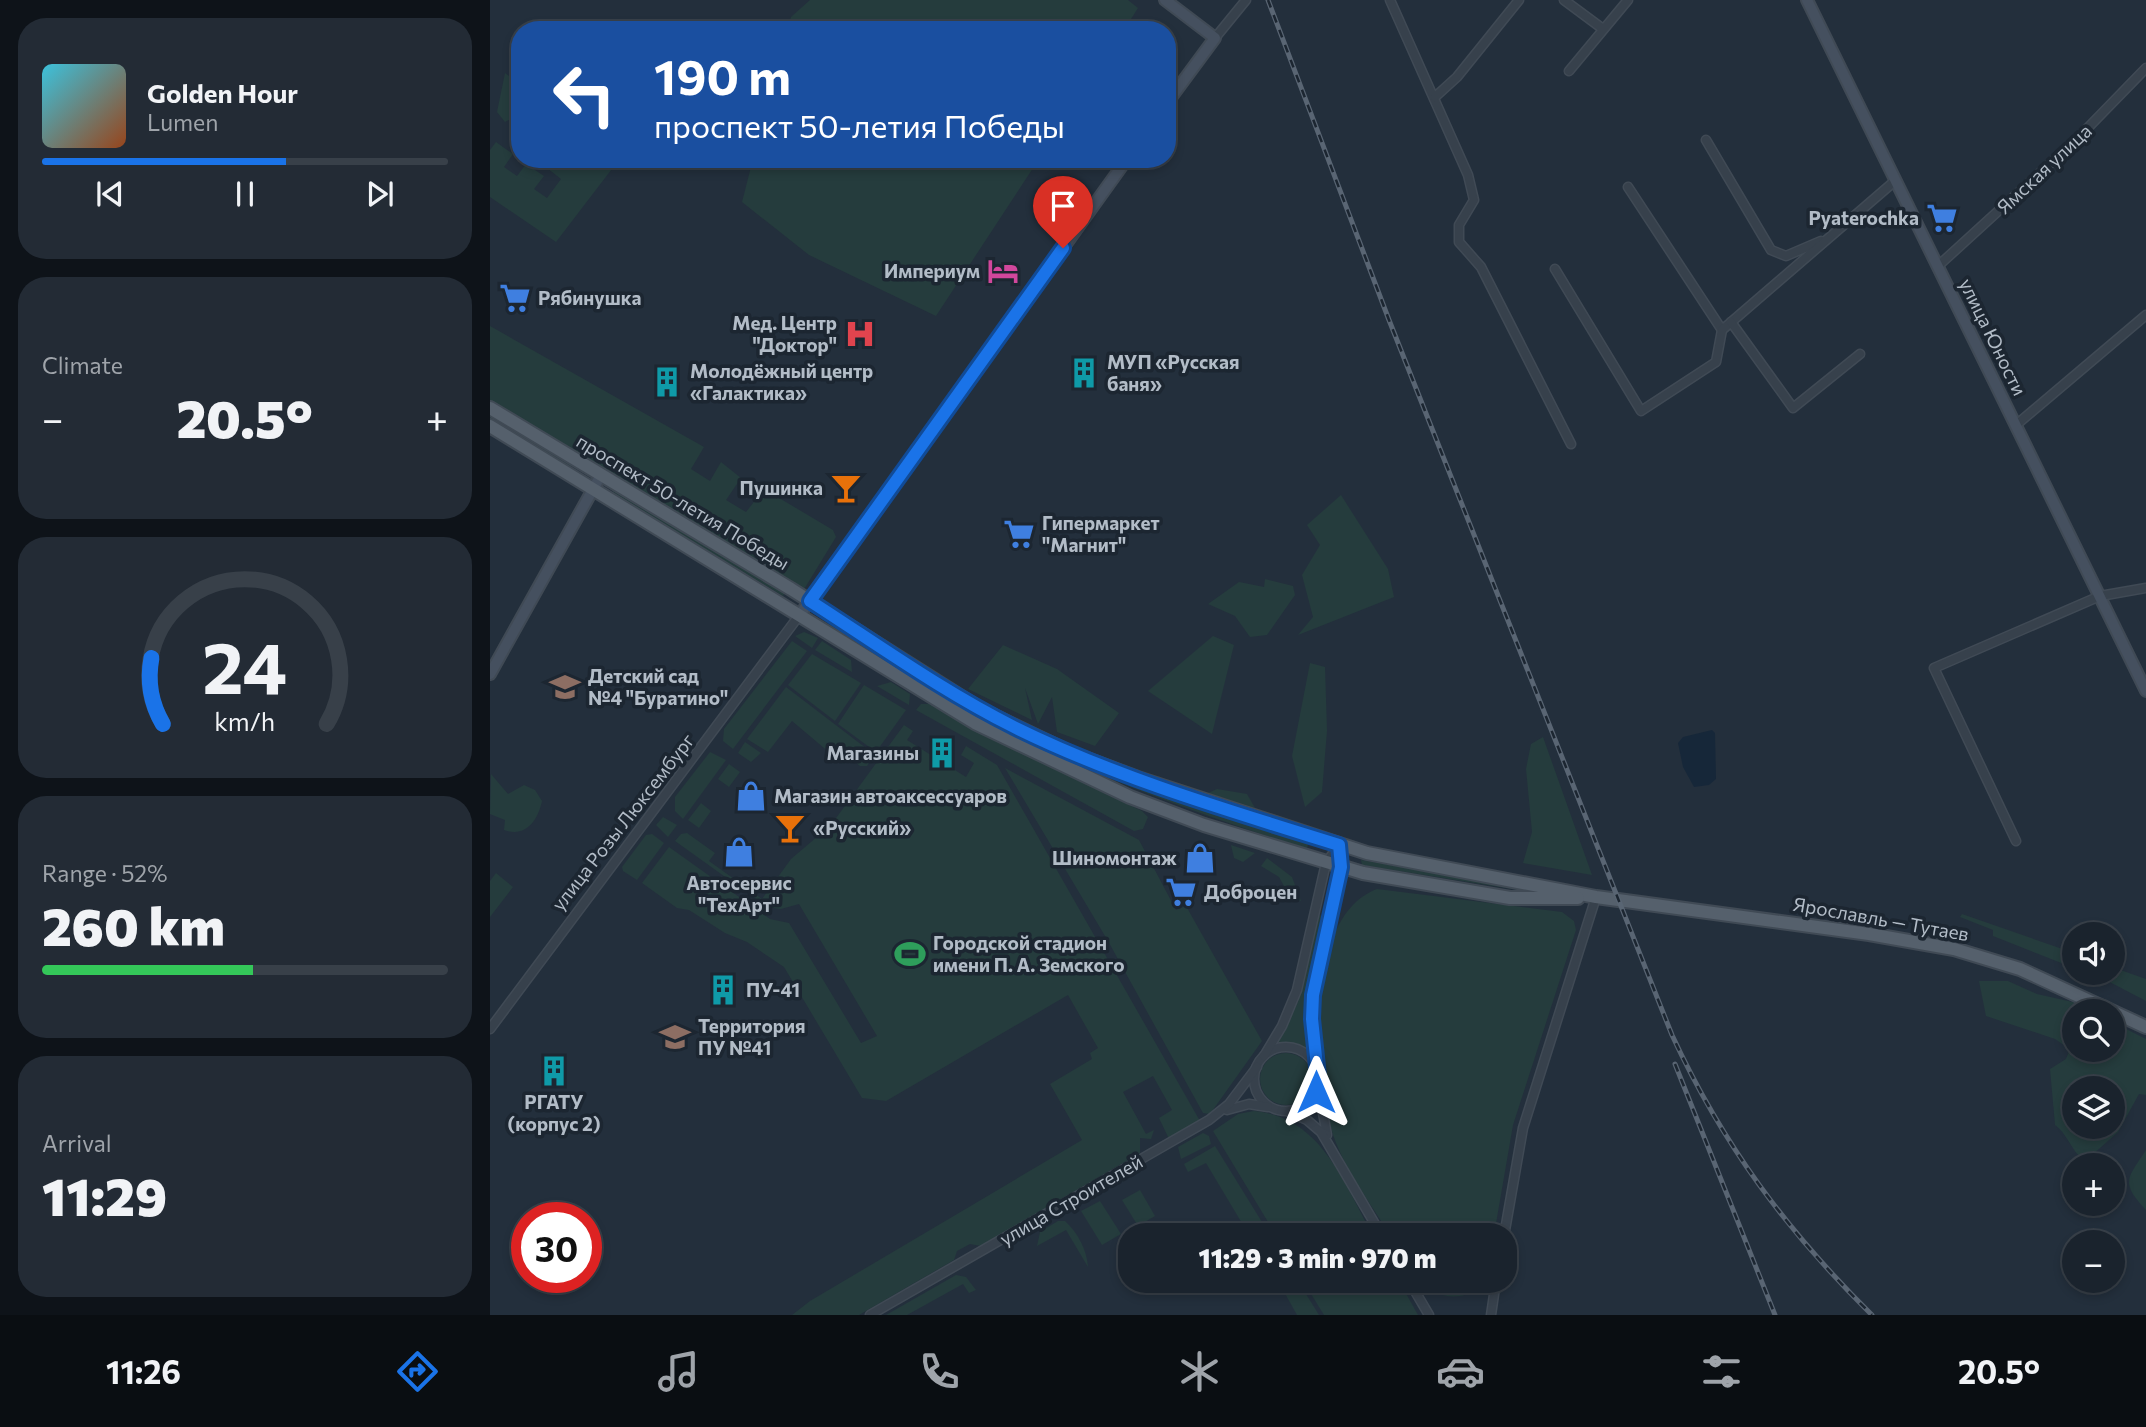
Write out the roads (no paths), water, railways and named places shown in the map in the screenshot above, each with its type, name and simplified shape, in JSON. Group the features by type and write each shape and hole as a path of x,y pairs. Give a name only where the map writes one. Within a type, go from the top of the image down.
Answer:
{"main road":[{"name":"проспект 50-летия Победы","path":"490,408 810,601 914,669 1015,728 1178,793 1339,845 1596,897"},
{"name":"проспект 50-летия Победы","path":"490,426 801,613 933,698 1009,741 1150,805 1326,863 1388,878 1510,898 1596,897"},
{"name":"Ярославль — Тутаев","path":"1596,897 1856,932 1954,949 2020,969 2146,1027"}],"street":[{"path":"1165,0 1215,38"},
{"path":"1176,91 1246,0"},
{"path":"1390,0 1468,175 1474,200 1460,225 1459,242 1481,267 1571,444"},
{"path":"1435,97 1457,78 1519,0"},
{"path":"1564,0 1603,29"},
{"path":"1569,71 1628,0"},
{"name":"улица Юности","path":"1807,0 2145,688"},
{"name":"Ямская улица","path":"1938,266 2076,140 2146,68"},
{"path":"1706,140 1771,250 1786,256 1829,237"},
{"name":"улица Розы Люксембург","path":"490,1029 810,601 1121,168"},
{"path":"1555,269 1641,411 1716,362 1722,330 1896,180"},
{"path":"1628,187 1722,330"},
{"path":"2016,425 2146,315"},
{"path":"1731,322 1793,408 1860,354"},
{"path":"490,674 601,475"},
{"path":"2015,841 1934,668 2100,596 2146,588"},
{"path":"1273,1108 1257,1092 1254,1079 1257,1067 1282,1026 1297,990 1326,863 1339,845"},
{"path":"1330,1145 1318,1079 1312,1019 1313,995 1341,867 1339,845"},
{"path":"1506,1223 1523,1128 1596,897"},
{"path":"1264,1056 1287,1047 1299,1050 1309,1057 1318,1079 1309,1102 1286,1111"},
{"name":"улица Строителей","path":"870,1315 1221,1113 1257,1067"},
{"path":"1221,1113 1250,1104 1286,1111 1314,1125 1330,1145 1375,1223"},
{"path":"1416,1293 1429,1315"},
{"path":"1491,1315 1494,1293"}],"water":[{"path":"1712,730 1715,733 1716,779 1709,785 1694,787 1683,767 1678,743 1683,737"}],"railway":[{"path":"1268,0 1389,320 1672,1035 1713,1113 1759,1184 1812,1251 1872,1315"},
{"path":"1675,1064 1775,1315"}],"place":[{"name":"Pyaterochka","path":"1942,218"},
{"name":"Империум","path":"1003,271"},
{"name":"Рябинушка","path":"515,298"},
{"name":"Мед. Центр \"Доктор\"","path":"860,334"},
{"name":"МУП «Русская баня»","path":"1084,373"},
{"name":"Молодёжный центр «Галактика»","path":"667,382"},
{"name":"Пушинка","path":"846,488"},
{"name":"Гипермаркет \"Магнит\"","path":"1019,534"},
{"name":"Детский сад №4 \"Буратино\"","path":"565,687"},
{"name":"Магазины","path":"942,753"},
{"name":"Магазин автоаксессуаров","path":"751,796"},
{"name":"«Русский»","path":"790,828"},
{"name":"Автосервис \"ТехАрт\"","path":"739,852"},
{"name":"Шиномонтаж","path":"1200,858"},
{"name":"Доброцен","path":"1181,892"},
{"name":"Городской стадион имени П. А. Земского","path":"910,954"},
{"name":"ПУ-41","path":"723,990"},
{"name":"Территория ПУ №41","path":"675,1037"},
{"name":"РГАТУ (корпус 2)","path":"554,1071"}]}
